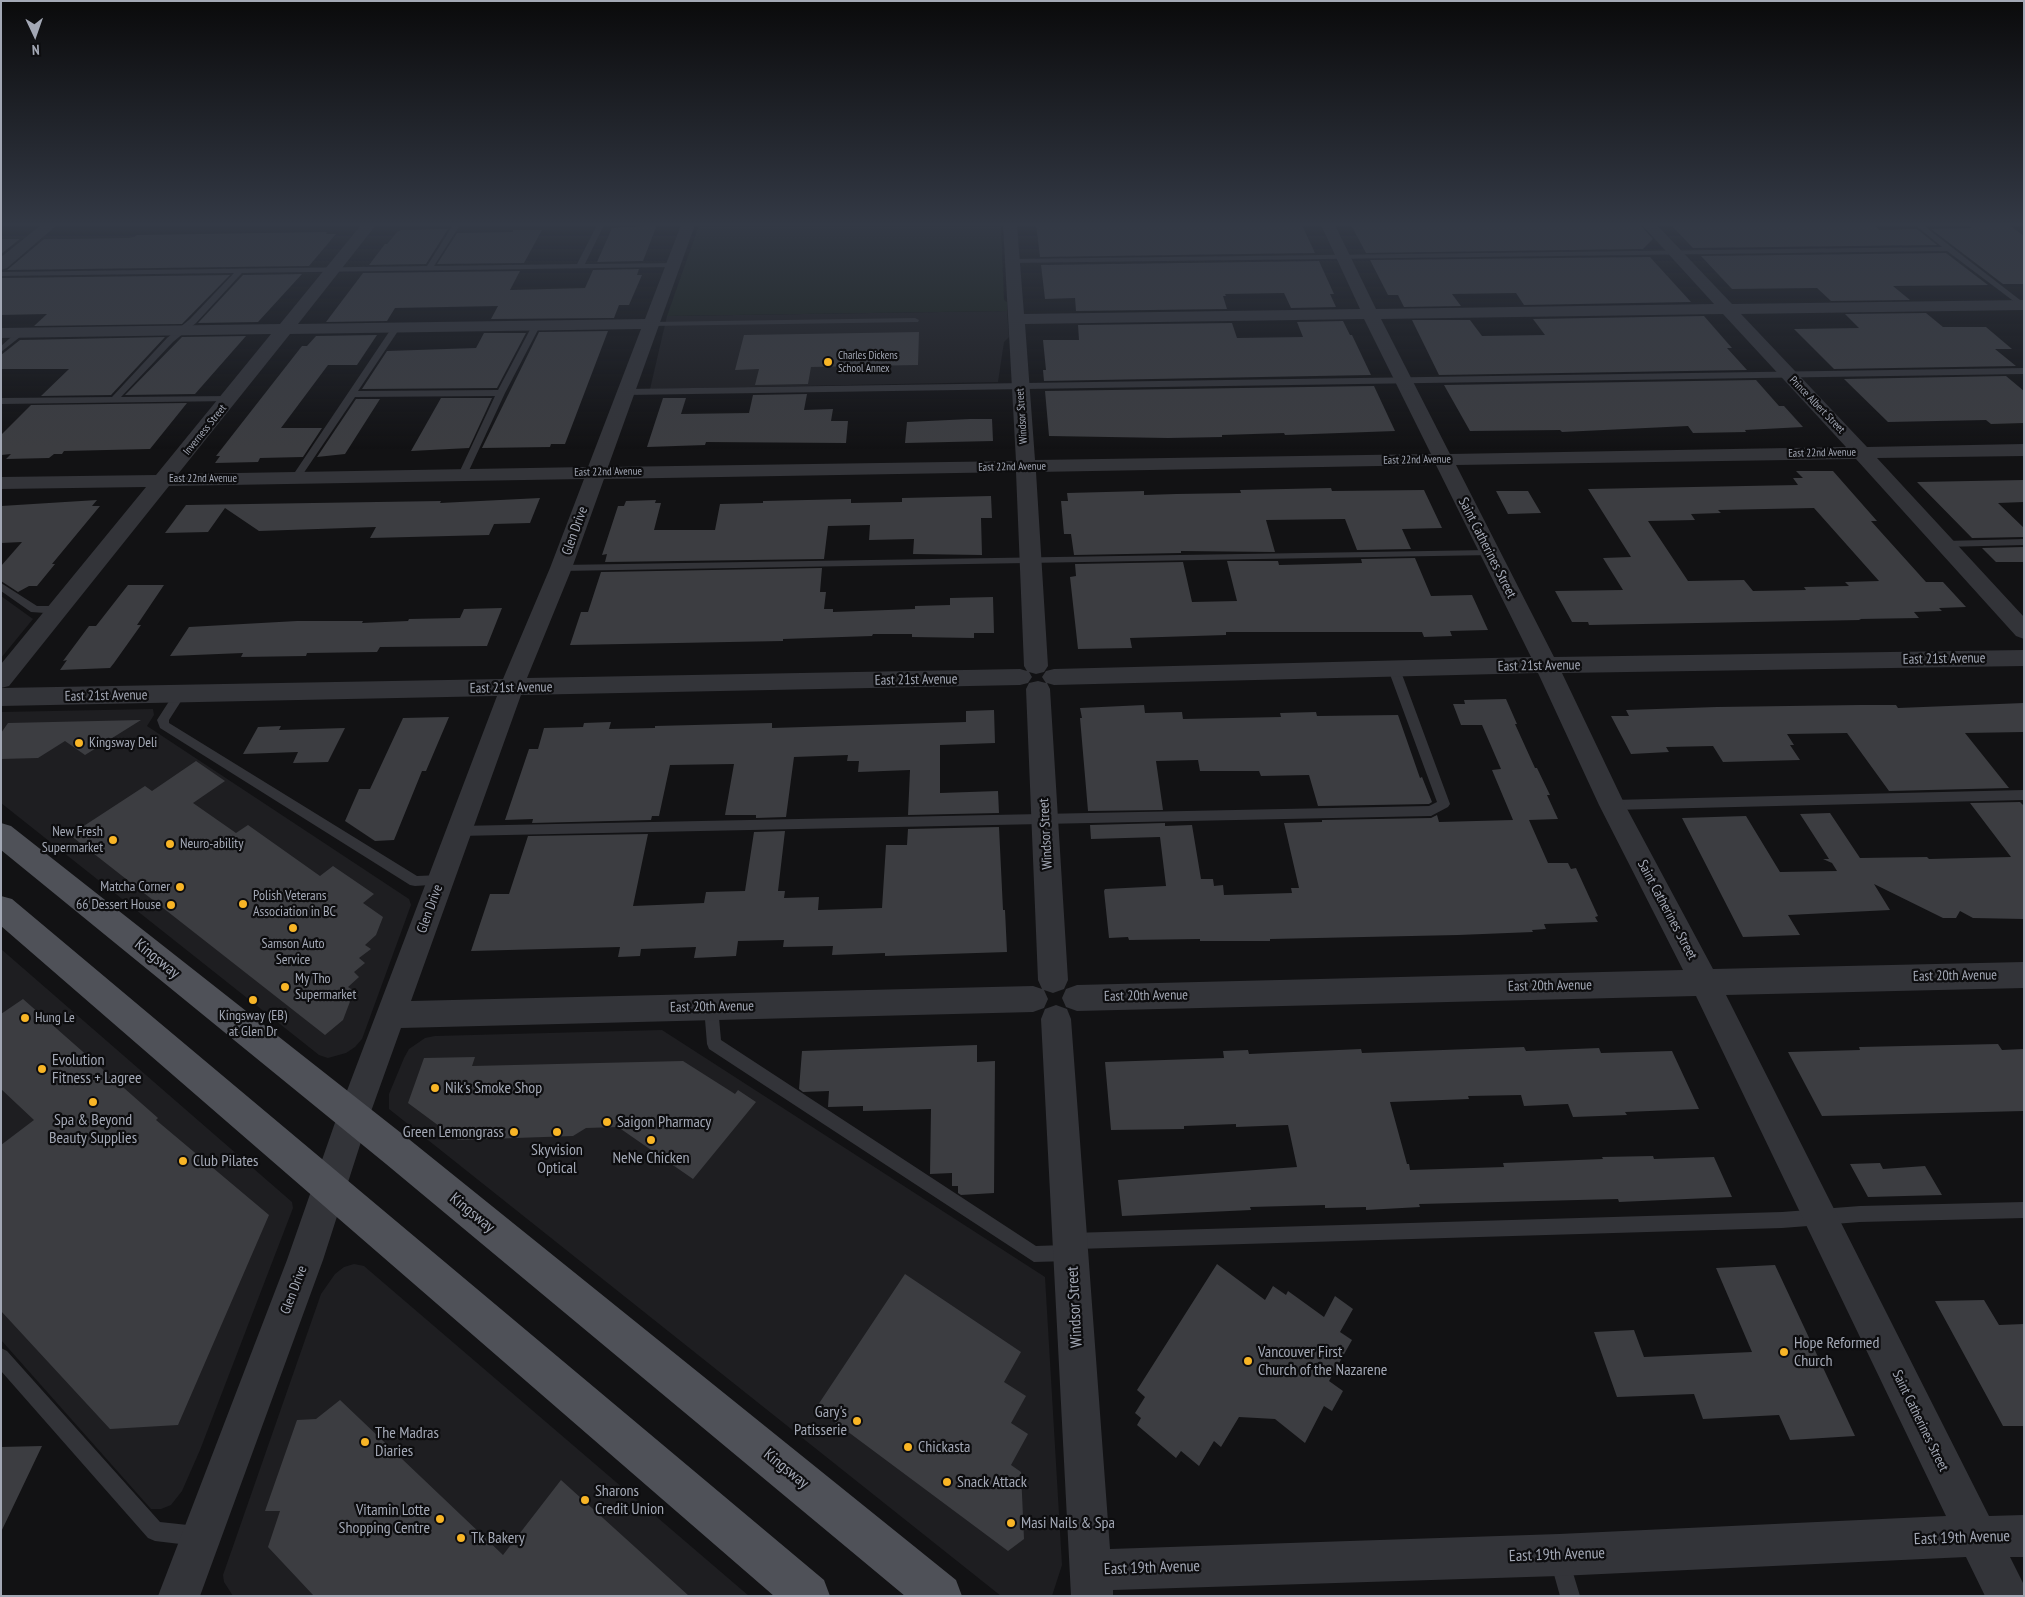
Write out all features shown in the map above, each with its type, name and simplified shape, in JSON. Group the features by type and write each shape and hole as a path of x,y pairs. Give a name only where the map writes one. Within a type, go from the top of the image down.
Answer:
{"main road":[{"name":"Kingsway","path":"1,834 940,1596"},
{"path":"1,908 808,1596"}],"street":[{"name":"Inverness Street","path":"1,680 309,300"},
{"name":"Glen Drive","path":"180,1596 330,1190 352,1117 512,688 561,568 660,300"},
{"name":"Windsor Street","path":"1016,300 1029,560 1091,1583"},
{"name":"Saint Catherines Street","path":"1363,300 1546,665 1612,805 1705,982 2006,1596"},
{"name":"Prince Albert Street","path":"1718,300 1862,453 2024,631"},
{"path":"1017,319 2023,306"},
{"path":"1,333 651,324"},
{"name":"East 22nd Avenue","path":"1,483 2024,450"},
{"name":"East 21st Avenue","path":"1,697 179,695 1546,665 2024,658"},
{"name":"East 20th Avenue","path":"391,1015 2024,975"},
{"name":"East 19th Avenue","path":"1091,1583 1559,1556 1932,1538 2024,1536"}],"lane":[{"path":"115,400 170,340 193,322 214,300"},
{"path":"651,324 915,320"},
{"path":"463,475 536,326"},
{"path":"296,478 396,328"},
{"path":"1,350 21,332"},
{"path":"626,392 2024,371"},
{"path":"352,394 502,392"},
{"path":"1,401 230,399"},
{"path":"1944,544 2024,542"},
{"path":"561,568 1489,552"},
{"path":"1,586 35,610 59,610"},
{"path":"458,831 1431,811 1444,804 1394,669"},
{"path":"179,695 163,720 164,726 414,881 441,880"},
{"path":"1612,805 2024,795"},
{"path":"711,1007 714,1044 1034,1254 1071,1247 2024,1210"},
{"path":"1,1357 155,1532 201,1537"},
{"path":"1559,1556 1570,1596"}],"shaded area":[{"path":"673,300 1004,300 1007,302 1007,311 667,316"},
{"name":"Charles Dickens School Annex","path":"1007,311 1009,337 1004,342 998,382 650,389 667,316"},
{"path":"1,596 33,619 1,658"},
{"path":"153,709 154,715 147,726 409,899 411,905 362,1039 346,1053 328,1058 319,1055 1,803 1,712"},
{"path":"1,949 292,1202 293,1208 200,1450 182,1491 171,1505 161,1509 151,1509 1,1340"},
{"path":"662,1030 1045,1277 1062,1565 1052,1596 1001,1596 389,1109 389,1094 404,1058 409,1049 425,1038 435,1036"},
{"path":"354,1264 364,1266 749,1596 233,1596 224,1582 223,1575 321,1294 335,1274 344,1267"}],"building":[{"path":"1,300 206,300 182,324 34,326 47,314 1,315"},
{"path":"220,300 279,300 258,322 198,323"},
{"path":"343,300 631,300 629,305 619,305 614,318 491,319 498,306 395,308 387,321 326,322"},
{"path":"1075,300 1224,300 1227,309 1076,311"},
{"path":"1287,300 1333,300 1336,307 1291,308"},
{"path":"1400,300 1456,300 1461,306 1404,307"},
{"path":"1520,300 1689,300 1691,302 1524,305"},
{"path":"1829,300 1910,300 1831,301"},
{"path":"1926,313 1943,327 1986,327 2012,349 1995,349 2016,366 1834,369 1794,329 1859,328 1845,314"},
{"path":"1704,316 1732,348 1727,348 1747,370 1439,375 1412,320 1470,320 1482,336 1545,335 1533,319"},
{"path":"1343,321 1350,335 1352,335 1371,375 1044,381 1043,370 1046,370 1043,340 1079,340 1078,325 1232,323 1237,338 1303,337 1297,322"},
{"path":"608,331 565,444 551,444 550,447 482,448 539,332"},
{"path":"919,332 918,365 811,367 808,384 755,385 759,369 735,370 744,335"},
{"path":"484,333 526,333 497,388 362,389 387,351 476,348"},
{"path":"377,335 357,365 328,365 281,428 322,428 303,457 260,458 258,462 215,463 220,456 216,456 302,346 307,346 316,336"},
{"path":"246,336 195,394 125,395 182,337"},
{"path":"165,337 111,395 41,396 69,369 1,369 1,355 20,340"},
{"path":"2006,376 2024,391 2024,423 1991,424 1986,420 1888,422 1844,379"},
{"path":"1756,380 1779,406 1784,406 1803,427 1745,430 1746,432 1693,433 1688,426 1562,432 1560,430 1470,431 1444,385"},
{"path":"1374,386 1395,431 1168,438 1049,436 1045,391"},
{"path":"807,394 804,410 833,409 831,421 848,421 846,443 706,442 705,445 647,447 663,398 686,398 681,414 749,413 753,395"},
{"path":"441,398 492,398 469,448 411,451"},
{"path":"356,399 380,399 345,454 317,457"},
{"path":"187,403 150,449 64,451 62,454 54,454 49,458 6,459 11,454 1,455 1,435 31,405"},
{"path":"992,419 993,441 905,443 907,422"},
{"path":"1796,471 1833,471 1877,521 1871,521 1926,582 1943,582 1966,607 1939,608 1942,611 1914,612 1919,618 1589,625 1588,622 1572,622 1555,591 1623,590 1603,558 1631,557 1588,489 1798,485 1793,478 1803,478","holes":["1814,508 1879,581 1845,582 1849,586 1804,587 1806,590 1753,591 1744,580 1688,581 1648,521 1695,520 1691,514 1721,513 1718,510"]},
{"path":"2024,480 2024,502 1998,503 2024,528 2024,537 1972,538 1917,482"},
{"path":"1331,488 1332,491 1424,490 1442,528 1402,529 1411,549 1357,550 1345,519 1266,520 1275,552 1181,551 1181,553 1074,555 1071,534 1064,534 1061,501 1068,501 1067,493 1144,491 1144,495 1241,493 1240,490"},
{"path":"1496,491 1528,491 1541,513 1508,514"},
{"path":"991,496 992,518 981,518 982,555 913,554 914,539 869,540 870,525 828,526 824,559 605,562 607,554 602,555 618,506 624,506 626,501 656,500 655,503 661,503 654,530 715,530 720,504 851,499 851,503 902,502 902,498"},
{"path":"540,498 530,523 494,524 489,535 370,538 376,527 259,531 225,508 208,532 165,533 186,505 441,501 440,503"},
{"path":"97,500 92,506 100,506 52,564 55,564 37,586 29,586 18,592 1,581 1,566 22,542 1,543 1,506"},
{"path":"2024,547 2024,562 1996,562 1982,548"},
{"path":"1415,558 1431,596 1472,595 1488,630 1450,631 1452,636 1424,637 1422,632 1226,632 1226,635 1130,638 1132,648 1078,649 1070,577 1076,576 1075,564 1183,562 1192,602 1237,601 1227,561 1278,561 1279,565 1362,563 1361,559"},
{"path":"822,568 820,592 826,592 824,609 833,609 833,612 915,609 915,606 950,605 950,598 993,597 994,633 974,633 974,638 912,637 912,634 873,634 872,636 783,639 783,641 570,645 581,612 588,612 601,572"},
{"path":"128,585 164,585 137,625 141,625 110,668 60,670 67,660 63,661 89,626 96,626"},
{"path":"502,608 487,646 380,647 377,652 307,653 306,656 241,657 243,653 170,656 189,627 297,621 363,621 362,623 408,621 409,619 460,618 464,609"},
{"path":"1506,699 1535,768 1537,768 1550,795 1547,795 1558,819 1529,820 1548,863 1568,863 1571,869 1576,868 1598,916 1595,917 1598,922 1544,924 1546,929 1532,930 1533,932 1458,935 1270,939 1270,941 1200,941 1200,939 1129,940 1128,937 1109,938 1105,889 1166,886 1160,837 1091,839 1090,825 1165,823 1165,826 1192,825 1201,879 1213,879 1214,886 1223,885 1224,895 1292,893 1291,888 1299,888 1284,823 1322,822 1322,820 1431,818 1437,815 1439,822 1513,820 1492,770 1501,769 1482,725 1461,725 1453,704 1465,704 1464,700"},
{"path":"2024,703 2024,732 1965,733 2009,788 1889,791 1847,733 1787,734 1794,745 1790,745 1800,760 1723,762 1713,746 1666,747 1669,752 1631,754 1611,716 1629,716 1626,710 1717,707 1896,705 1898,708"},
{"path":"1144,705 1145,713 1182,712 1183,719 1281,717 1280,713 1316,712 1317,716 1398,715 1420,778 1422,777 1432,802 1429,804 1318,806 1309,775 1261,776 1259,771 1200,771 1198,760 1156,761 1163,810 1088,811 1080,708"},
{"path":"994,710 995,743 940,745 940,793 998,791 999,813 908,815 910,770 858,772 859,761 847,761 848,755 794,757 786,817 756,818 756,815 725,815 734,764 670,765 659,816 652,816 651,820 532,823 533,819 505,820 529,749 538,749 544,728 583,727 584,723 611,722 609,729 772,723 772,728 966,722 966,711"},
{"path":"449,717 426,771 422,771 394,840 375,841 345,821 359,789 370,789 403,718"},
{"path":"141,720 85,755 65,741 38,758 1,759 1,733 8,723"},
{"path":"281,726 279,730 345,728 328,762 293,763 298,752 243,754 258,727"},
{"path":"196,761 225,781 193,803 236,833 248,825 320,876 333,866 374,894 363,903 383,917 376,935 365,945 371,949 359,958 365,963 354,972 359,977 348,987 354,991 343,1020 325,1035 70,835 145,786 152,791"},
{"path":"2020,802 2024,806 2024,919 1973,918 1960,911 1956,918 1943,918 1874,884 1890,910 1788,915 1800,935 1743,937 1682,818 1746,816 1780,872 1837,871 1832,863 1823,859 1829,859 1800,814 1830,813 1860,858 2011,857 1970,803"},
{"path":"999,827 1007,952 885,956 885,953 832,955 833,946 783,947 784,940 738,941 736,956 694,958 696,947 641,949 640,956 618,957 620,947 471,951 490,894 509,894 528,836 648,834 633,906 704,903 706,892 745,891 754,832 785,831 778,891 785,891 784,898 819,897 818,910 882,908 886,845 907,845 908,829"},
{"path":"23,999 158,1118 156,1120 269,1215 178,1425 110,1429 1,1311 1,1145 34,1120 1,1089 1,1014"},
{"path":"1998,1044 2002,1050 2024,1049 2024,1111 1822,1116 1788,1052 1860,1050 1859,1047"},
{"path":"977,1045 977,1062 995,1061 994,1193 961,1195 958,1193 958,1186 952,1186 952,1173 930,1174 931,1109 863,1111 863,1106 828,1107 829,1091 803,1092 799,1089 802,1051"},
{"path":"1524,1047 1526,1051 1599,1048 1601,1053 1672,1051 1699,1109 1625,1112 1627,1115 1573,1117 1568,1104 1524,1106 1521,1095 1468,1096 1469,1099 1390,1102 1410,1170 1504,1167 1503,1163 1603,1159 1602,1157 1653,1156 1654,1159 1714,1157 1732,1197 1619,1202 1618,1199 1419,1204 1420,1207 1366,1210 1366,1207 1325,1208 1325,1205 1250,1207 1251,1210 1122,1216 1118,1180 1297,1167 1288,1125 1236,1127 1236,1124 1184,1126 1184,1129 1111,1130 1105,1062 1224,1058 1223,1051 1248,1050 1249,1054 1361,1049 1362,1053"},
{"path":"475,1057 472,1066 683,1061 735,1094 738,1090 756,1102 693,1179 618,1127 586,1128 573,1136 458,1140 408,1103 424,1058"},
{"path":"1880,1163 1883,1169 1925,1166 1942,1195 1868,1197 1850,1164"},
{"name":"Vancouver First Church of the Nazarene","path":"1217,1264 1265,1300 1273,1286 1286,1295 1288,1291 1324,1317 1335,1296 1353,1309 1340,1332 1352,1340 1329,1381 1343,1391 1332,1411 1324,1406 1305,1443 1275,1419 1239,1417 1221,1447 1214,1441 1199,1466 1181,1451 1176,1458 1137,1425 1141,1418 1135,1413 1145,1397 1137,1390"},
{"path":"1775,1265 1855,1436 1790,1440 1779,1415 1703,1419 1694,1394 1617,1397 1594,1332 1634,1330 1644,1357 1752,1352 1716,1268"},
{"path":"905,1274 1021,1352 1004,1382 1026,1396 1011,1423 1028,1434 1011,1465 1021,1472 1024,1539 1008,1551 816,1408"},
{"path":"1984,1300 1999,1325 2024,1324 2024,1426 2003,1426 1935,1301"},
{"path":"340,1400 503,1555 561,1480 689,1596 314,1596 268,1547 280,1511 265,1511 297,1420 316,1419"},
{"path":"42,1446 1,1532 1,1447"}],"place":[{"name":"Charles Dickens School Annex","path":"828,362"},
{"name":"Kingsway Deli","path":"79,743"},
{"name":"New Fresh Supermarket","path":"113,840"},
{"name":"Neuro-ability","path":"170,844"},
{"name":"Matcha Corner","path":"180,887"},
{"name":"Polish Veterans Association in BC","path":"243,904"},
{"name":"66 Dessert House","path":"171,905"},
{"name":"Samson Auto Service","path":"293,928"},
{"name":"My Tho Supermarket","path":"285,987"},
{"name":"Kingsway (EB) at Glen Dr","path":"253,1000"},
{"name":"Hung Le","path":"25,1018"},
{"name":"Evolution Fitness + Lagree","path":"42,1069"},
{"name":"Nik's Smoke Shop","path":"435,1088"},
{"name":"Spa & Beyond Beauty Supplies","path":"93,1102"},
{"name":"Saigon Pharmacy","path":"607,1122"},
{"name":"Green Lemongrass","path":"514,1132"},
{"name":"Skyvision Optical","path":"557,1132"},
{"name":"NeNe Chicken","path":"651,1140"},
{"name":"Club Pilates","path":"183,1161"},
{"name":"Hope Reformed Church","path":"1784,1352"},
{"name":"Vancouver First Church of the Nazarene","path":"1248,1361"},
{"name":"Gary's Patisserie","path":"857,1421"},
{"name":"The Madras Diaries","path":"365,1442"},
{"name":"Chickasta","path":"908,1447"},
{"name":"Snack Attack","path":"947,1482"},
{"name":"Sharons Credit Union","path":"585,1500"},
{"name":"Vitamin Lotte Shopping Centre","path":"440,1519"},
{"name":"Masi Nails & Spa","path":"1011,1523"},
{"name":"Tk Bakery","path":"461,1538"}]}
